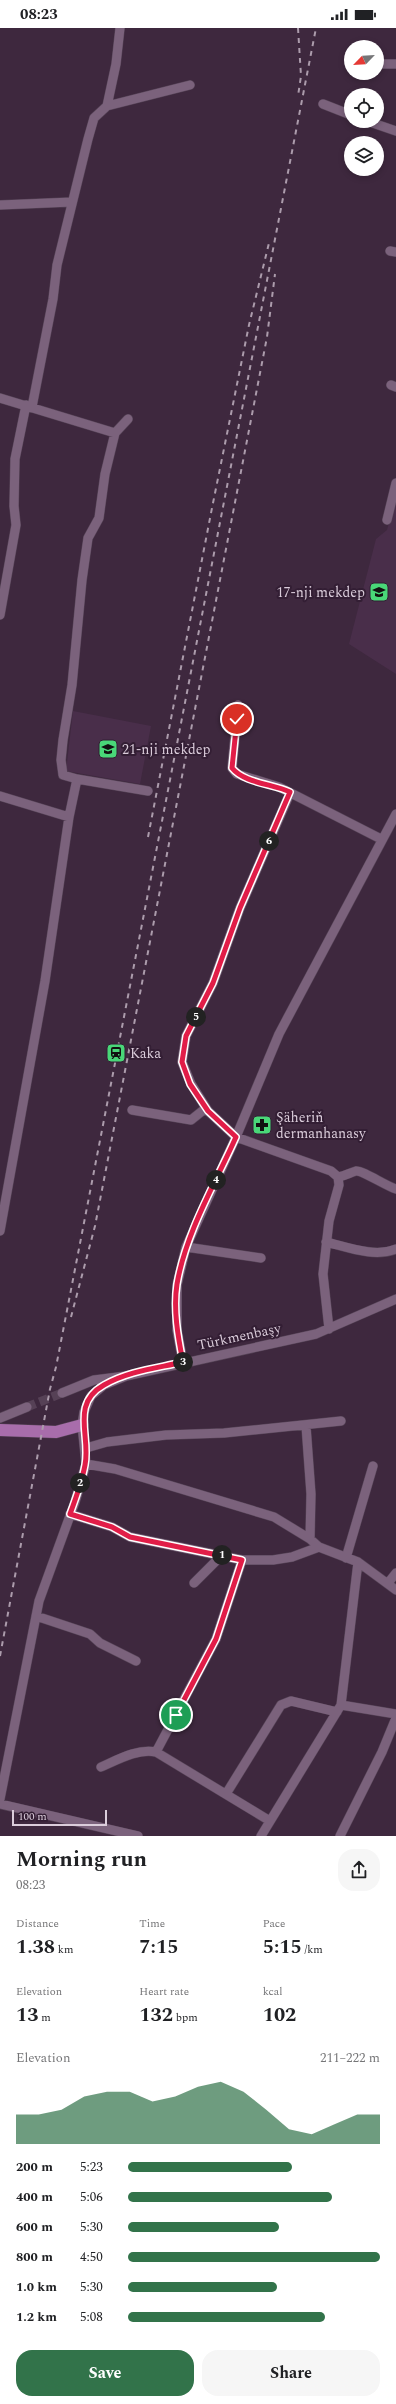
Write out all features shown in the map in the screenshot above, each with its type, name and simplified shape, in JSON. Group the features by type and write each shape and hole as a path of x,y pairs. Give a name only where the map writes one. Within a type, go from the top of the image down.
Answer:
{"main road":[{"path":"0,1430 56,1432 82,1425"}],"street":[{"path":"107,106 116,64 120,28"},
{"path":"384,64 396,64"},
{"path":"0,616 16,525 14,506 15,459 29,406 53,299 57,265 94,118 107,106 190,85"},
{"path":"323,104 344,112"},
{"path":"384,127 396,131"},
{"path":"0,206 72,202"},
{"path":"0,398 114,433"},
{"path":"128,419 114,433 105,474 99,518 88,538 82,580 72,685 61,760 63,775 77,779 148,790"},
{"path":"387,520 396,483"},
{"path":"238,705 232,768 237,774 279,787 381,839"},
{"path":"0,1231 1,1214 45,981 69,817 77,779"},
{"path":"290,792 240,908 213,983 186,1036 182,1062 190,1084 206,1108 236,1137 331,1171 338,1177 339,1185 328,1221 323,1274 329,1329"},
{"path":"0,796 69,817"},
{"path":"183,1362 177,1330 177,1285 186,1247 236,1137 279,1034 381,839 396,814"},
{"path":"132,1110 191,1120 206,1108"},
{"path":"338,1177 347,1176 356,1171 365,1172 375,1180 396,1189"},
{"path":"326,1242 362,1250 387,1253 396,1249"},
{"path":"186,1247 261,1258"},
{"name":"Türkmenbaşy","path":"62,1393 94,1380 126,1376 183,1362 316,1334 396,1299"},
{"path":"0,1799 39,1601 86,1464 86,1448 82,1425 84,1412 91,1396 104,1385 126,1376"},
{"path":"0,1418 27,1407"},
{"path":"86,1448 107,1442 166,1435 306,1426 341,1421"},
{"path":"306,1426 311,1494 310,1539"},
{"path":"86,1464 115,1469 274,1517 310,1539 319,1547 358,1562 396,1590"},
{"path":"346,1558 373,1466"},
{"path":"70,1514 112,1527 130,1537 242,1560 280,1559 292,1557 319,1547"},
{"path":"194,1583 222,1555"},
{"path":"156,1752 216,1639 242,1560"},
{"path":"261,1836 339,1708 358,1562"},
{"path":"388,1583 396,1573"},
{"path":"36,1616 90,1634 100,1643 136,1661"},
{"path":"226,1794 281,1705 291,1701 396,1714"},
{"path":"340,1836 382,1752 396,1718"},
{"path":"101,1767 124,1757 148,1750 156,1752 270,1821"},
{"path":"0,1804 118,1834 138,1836"}],"shaded area":[{"name":"17-nji mekdep","path":"396,497 396,674 349,644 376,539 387,530"},
{"name":"21-nji mekdep","path":"73,711 151,726 140,784 66,771"}],"tunnel":[{"path":"27,1407 62,1393"}],"railway":[{"path":"298,28 301,76 298,96"},
{"path":"0,1656 50,1389 56,1367 316,28"},
{"path":"148,837 249,325 269,243"},
{"path":"71,1317 95,1226 267,337 275,274"}],"place":[{"name":"17-nji mekdep","path":"379,592"},
{"name":"21-nji mekdep","path":"108,749"},
{"name":"Kaka","path":"116,1053"},
{"name":"Şäheriň dermanhanasy","path":"262,1125"}],"route":[{"path":"176,1715 216,1639 242,1560 130,1537 112,1527 70,1514 86,1464 86,1448 82,1425 84,1412 91,1396 104,1385 126,1376 183,1362 177,1330 177,1285 186,1247 236,1137 208,1111 190,1084 182,1062 186,1036 213,983 240,908 290,792 237,774 232,768 237,719"}]}
